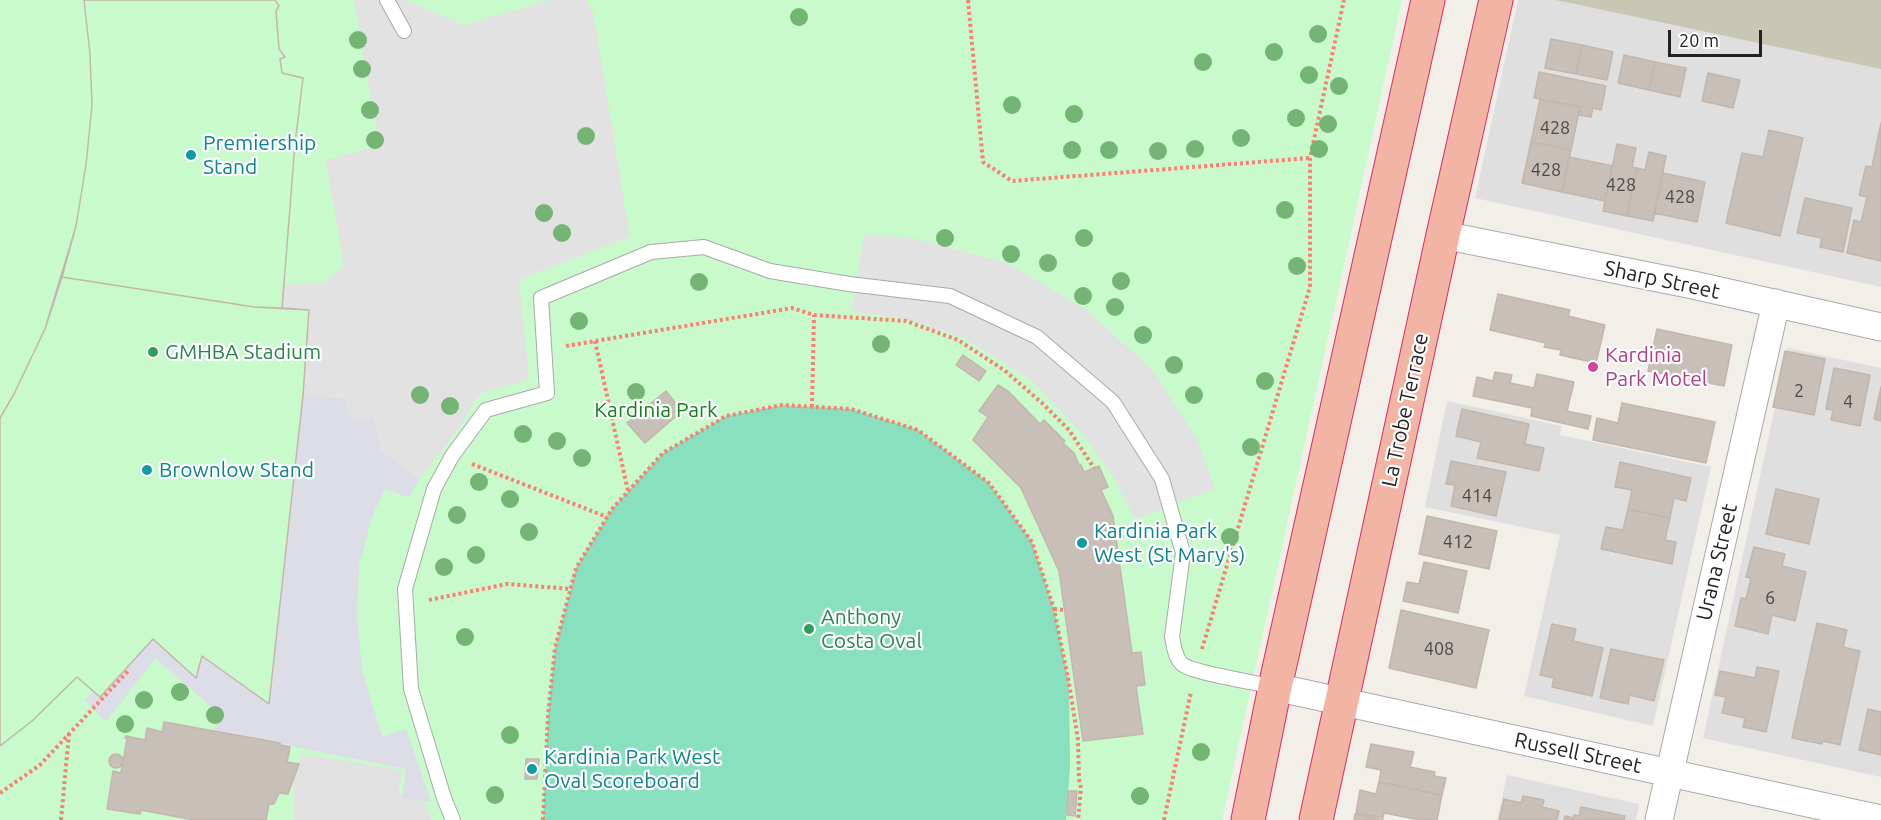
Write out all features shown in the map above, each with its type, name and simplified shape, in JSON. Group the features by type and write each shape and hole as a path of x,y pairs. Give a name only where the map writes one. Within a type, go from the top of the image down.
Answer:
{"highway":[{"path":"1248,820 1275,687 1428,0"},
{"name":"La Trobe Terrace","path":"1316,820 1496,0"}],"street":[{"name":"Sharp Street","path":"1443,235 1776,303 1881,327"},
{"name":"Urana Street","path":"1659,820 1776,303"},
{"name":"Russell Street","path":"1275,687 1881,819"}],"lane":[{"path":"387,0 404,31"},
{"path":"453,820 444,798 411,689 405,604 405,589 434,489 452,456 486,410 547,393 541,298 651,252 704,247 770,271 849,284 950,296 1037,337 1113,402 1162,479 1184,553 1172,637 1175,651 1182,664 1196,670 1275,687"}],"path":[{"path":"968,0 983,162 1012,181 1310,158"},
{"path":"1164,820 1196,670 1310,287 1310,158 1344,0"},
{"path":"544,349 792,308 814,315 906,321 958,340 1004,370 1069,430 1094,468"},
{"path":"812,407 814,315"},
{"path":"595,341 628,492"},
{"path":"543,820 548,715 555,648 576,568 607,517 663,453 726,416 782,405 851,409 918,430 989,483 1032,542 1054,609 1069,683 1078,740 1081,788 1078,820"},
{"path":"452,456 607,517"},
{"path":"405,604 507,585 571,589"},
{"path":"1054,609 1064,610"},
{"path":"0,793 40,765 129,669"},
{"path":"61,820 69,734"}],"shaded area":[{"path":"354,0 405,0 463,25 551,0 587,0 593,12 630,237 519,281 529,380 481,392 456,432 418,481 417,477 381,451 351,420 345,399 303,395 309,310 282,308 283,285 325,283 344,266 326,160 379,146"},
{"path":"1518,0 1881,0 1881,287 1475,198"},
{"path":"1556,0 1881,0 1881,69"},
{"path":"864,235 908,237 1007,263 1087,310 1153,371 1197,439 1215,489 1135,519 1114,478 1084,436 1030,379 964,338 905,319 852,311"},
{"path":"1788,348 1881,368 1881,777 1703,738"},
{"path":"303,395 345,399 351,420 374,418 381,451 417,477 418,481 410,496 385,489 373,514 359,566 357,614 362,670 382,737 406,729 431,802 402,798 406,769 214,731 220,714 155,658 106,722 85,701 93,691 100,697 153,639 195,678 202,656 269,703"},
{"path":"1447,401 1562,426 1560,435 1711,467 1653,726 1524,696 1560,535 1425,507"},
{"path":"302,754 402,770 398,794 426,803 431,820 294,820 294,781"},
{"path":"1507,775 1639,804 1636,820 1497,820"}],"green space":[{"name":"Kardinia Park","path":"0,0 1402,0 1222,820 0,820"},
{"name":"Anthony Costa Oval","path":"782,405 851,409 918,430 989,483 1032,542 1054,609 1069,683 1070,767 1066,820 543,820 548,715 555,648 576,568 612,509 663,453 726,416"}],"building":[{"name":"GMHBA Stadium","path":"84,0 275,0 279,6 276,11 279,49 285,57 280,59 282,73 303,78 295,144 282,308 309,310 303,395 269,704 202,656 196,678 153,639 100,697 77,677 32,721 0,746 0,418 45,329 76,226 86,165 92,105 90,54"},
{"name":"Premiership Stand","path":"84,0 275,0 279,6 276,11 279,49 285,57 280,59 282,73 303,78 295,144 282,308 254,307 62,277 76,226 86,165 92,105 90,54"},
{"path":"1551,39 1582,45 1576,74 1545,68"},
{"path":"1582,45 1613,52 1607,80 1576,74"},
{"path":"1624,55 1655,62 1649,90 1618,83"},
{"path":"1655,62 1686,68 1680,97 1649,90"},
{"path":"1539,72 1606,86 1601,110 1593,108 1591,117 1579,115 1580,107 1534,98"},
{"path":"1708,73 1740,80 1733,108 1702,101"},
{"path":"1540,99 1580,107 1571,150 1531,142"},
{"path":"1881,123 1881,261 1847,253 1854,220 1861,222 1867,197 1859,195 1866,166 1872,167"},
{"path":"1769,130 1803,138 1780,236 1726,223 1742,153 1763,157"},
{"path":"1531,142 1571,150 1562,192 1522,183"},
{"path":"1617,144 1636,148 1632,167 1637,168 1627,216 1603,211"},
{"path":"1649,152 1666,156 1653,221 1627,216 1637,168 1645,170"},
{"path":"1569,157 1613,166 1605,201 1562,192"},
{"path":"1663,173 1705,182 1697,222 1654,213"},
{"path":"1805,198 1852,208 1843,252 1820,247 1822,238 1797,233"},
{"name":"Brownlow Stand","path":"62,277 254,307 309,310 303,395 269,704 202,656 196,678 153,639 100,697 77,677 32,721 0,746 0,418 45,329"},
{"path":"1498,294 1570,310 1568,316 1605,325 1596,363 1560,355 1561,350 1544,347 1546,343 1490,330"},
{"path":"1657,329 1732,345 1724,386 1648,371"},
{"path":"1785,351 1825,359 1814,415 1773,407"},
{"path":"963,355 986,371 979,381 956,365"},
{"path":"1834,368 1870,375 1860,426 1831,420 1833,410 1826,409"},
{"path":"1495,372 1512,375 1510,383 1534,388 1537,374 1574,382 1567,411 1591,416 1588,429 1531,416 1532,408 1473,396 1477,377 1493,381"},
{"name":"Kardinia Park West (St Mary's)","path":"998,385 1009,392 1040,424 1044,420 1065,441 1063,443 1074,453 1084,472 1099,466 1108,487 1101,490 1113,516 1132,653 1141,652 1145,685 1136,686 1143,734 1083,741 1059,571 1021,488 973,440 988,417 979,411"},
{"path":"1881,387 1881,421 1874,419"},
{"path":"666,391 682,411 645,443 627,423"},
{"path":"1622,403 1715,422 1706,463 1593,440 1597,418 1618,423"},
{"path":"1462,409 1529,424 1525,444 1544,448 1539,471 1477,458 1481,442 1456,436"},
{"path":"1451,461 1506,472 1496,516 1451,506 1455,485 1446,484"},
{"path":"1620,462 1691,478 1686,501 1674,498 1670,518 1628,509 1632,490 1615,487"},
{"path":"1776,489 1819,499 1809,544 1766,534"},
{"path":"1628,509 1670,518 1665,540 1676,542 1672,564 1601,549 1606,527 1623,530"},
{"path":"1427,516 1497,531 1489,569 1419,554"},
{"path":"1754,547 1785,554 1782,566 1806,572 1795,621 1772,615 1768,634 1735,626 1741,598 1746,599 1751,578 1746,577"},
{"path":"1424,562 1467,571 1458,613 1403,601 1407,582 1419,584"},
{"path":"1401,610 1489,630 1476,688 1389,668"},
{"path":"1817,623 1847,630 1843,647 1860,651 1840,745 1792,738"},
{"path":"1552,624 1576,629 1573,641 1603,648 1592,696 1552,687 1554,678 1540,675"},
{"path":"1611,649 1664,660 1654,701 1630,695 1628,704 1600,698"},
{"path":"1757,667 1779,671 1766,732 1743,727 1745,718 1722,713 1726,697 1715,695 1720,671 1755,678"},
{"path":"1868,709 1881,712 1881,755 1859,750"},
{"path":"164,722 280,743 280,745 290,747 287,762 299,764 288,794 279,793 274,804 269,804 266,820 194,820 141,810 140,814 107,809 113,771 121,773 126,736 145,740 147,728 162,732"},
{"path":"1371,744 1414,752 1410,767 1435,772 1434,776 1446,778 1442,795 1379,782 1381,770 1366,767"},
{"path":"116,754 121,756 123,761 121,766 116,768 111,766 109,761 111,756"},
{"name":"Kardinia Park West Oval Scoreboard","path":"526,759 539,759 537,779 525,779"},
{"path":"1379,782 1442,795 1437,820 1420,820 1384,813 1383,818 1356,813 1360,790 1376,794"},
{"path":"1068,791 1077,791 1075,816 1067,815"},
{"path":"1523,796 1544,800 1542,807 1559,811 1557,820 1499,820 1504,799 1521,803"},
{"path":"1581,807 1625,816 1624,820 1564,820 1565,816 1573,818 1574,815 1579,816"},
{"path":"1355,814 1383,820 1354,820"}],"place":[{"name":"Premiership Stand","path":"191,155"},
{"name":"GMHBA Stadium","path":"153,352"},
{"name":"Kardinia Park Motel","path":"1593,367"},
{"name":"Brownlow Stand","path":"147,470"},
{"name":"Kardinia Park West (St Mary's)","path":"1082,543"},
{"name":"Anthony Costa Oval","path":"809,629"},
{"name":"Kardinia Park West Oval Scoreboard","path":"532,769"}]}
